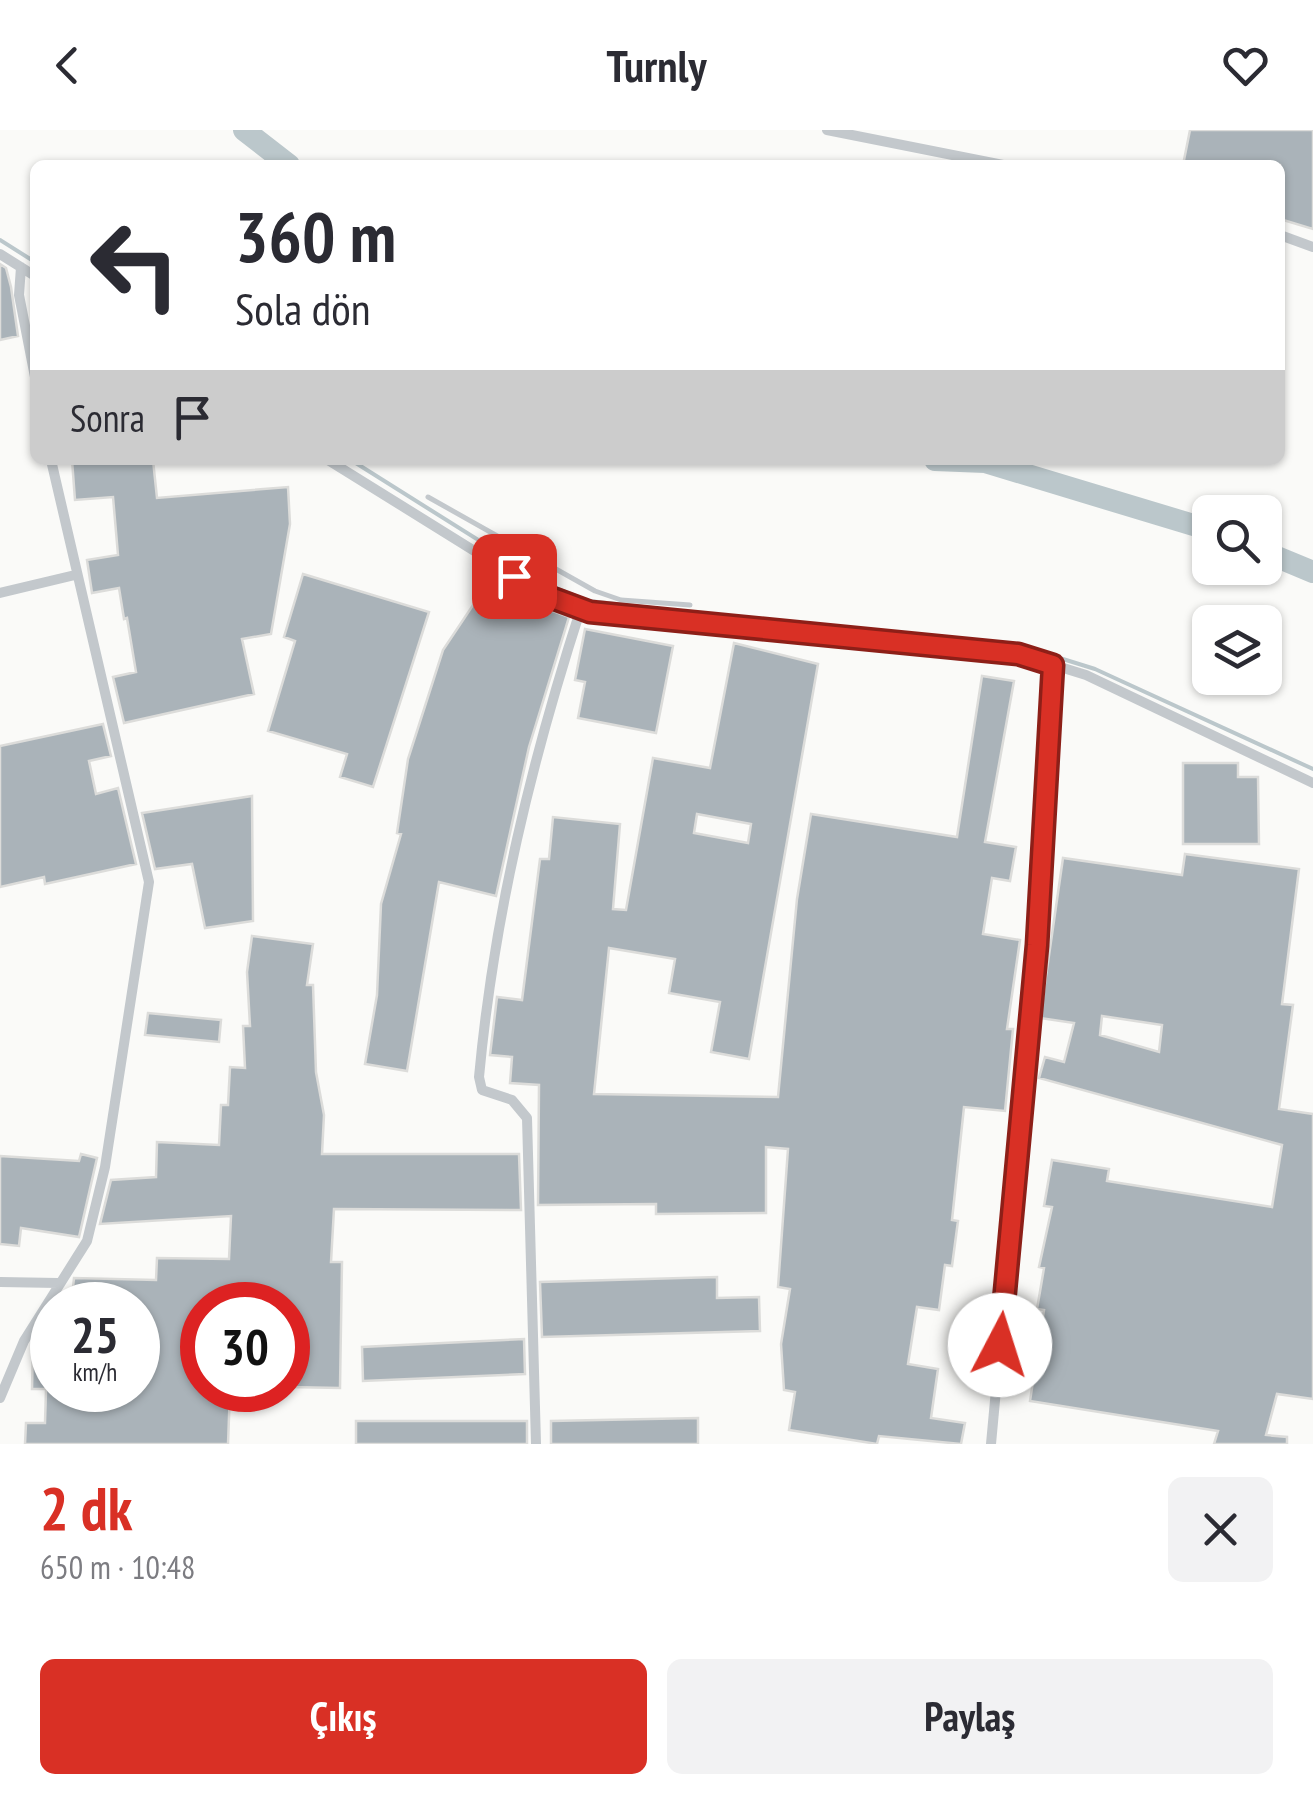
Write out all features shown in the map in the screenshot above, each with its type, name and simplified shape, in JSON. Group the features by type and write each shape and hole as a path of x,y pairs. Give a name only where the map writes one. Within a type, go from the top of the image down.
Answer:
{"street":[{"path":"827,130 978,160"},
{"path":"1285,237 1313,247"},
{"path":"0,254 30,273"},
{"path":"21,267 19,295 30,351"},
{"path":"53,465 75,575 149,882 105,1167 87,1242 58,1282"},
{"path":"336,465 547,596 581,608 1018,654 1086,675 1313,782"},
{"path":"0,593 75,575"},
{"path":"536,1444 528,1118 512,1100 482,1090 479,1077 487,994 520,810 581,608"},
{"path":"991,1444 1037,945 1053,665"},
{"path":"0,1282 30,1282"},
{"path":"0,1398 30,1331"}],"lane":[{"path":"428,497 491,538 595,591 621,600 690,605"},
{"path":"481,554 491,538"}],"building":[{"path":"1190,130 1313,130 1313,229 1285,221 1285,160 1184,160"},
{"path":"0,264 6,268 11,287 18,336 0,340"},
{"path":"72,465 154,465 157,498 288,487 290,524 271,634 242,639 254,694 124,723 113,677 136,672 127,618 124,619 119,588 92,593 87,560 118,555 113,497 75,500"},
{"path":"303,574 429,612 373,787 340,777 347,754 268,731 295,641 284,637"},
{"path":"487,594 526,601 569,617 529,747 496,896 439,882 407,1071 365,1064 377,995 381,904 401,834 397,833 408,759 443,650 473,605"},
{"path":"585,629 673,646 656,733 578,718 585,682 575,680"},
{"path":"734,643 818,664 749,1059 711,1052 720,1002 669,993 675,959 609,948 594,1094 778,1097 797,899 811,814 957,837 982,676 1014,681 985,842 1016,847 1010,881 992,878 983,934 1020,940 1007,1029 1013,1029 1005,1111 964,1107 952,1220 958,1221 952,1266 945,1265 939,1310 917,1307 908,1364 938,1369 931,1418 965,1423 961,1444 879,1436 877,1444 789,1430 795,1392 784,1390 781,1344 790,1289 778,1287 788,1149 766,1147 766,1213 656,1214 656,1204 538,1205 539,1085 510,1083 512,1057 490,1055 497,997 522,1000 540,859 549,859 553,817 620,824 613,909 626,910 653,758 710,768","holes":["697,814 751,824 748,843 694,833"]},
{"path":"103,724 111,756 89,761 96,794 118,788 136,864 45,884 44,877 0,887 0,746"},
{"path":"1183,763 1238,763 1238,777 1258,777 1259,844 1183,844"},
{"path":"252,796 253,921 205,928 192,864 155,869 142,813"},
{"path":"1185,854 1299,869 1282,1004 1293,1005 1279,1109 1313,1114 1313,1399 1277,1394 1266,1435 1287,1437 1287,1444 1214,1444 1218,1431 1030,1401 1044,1310 1037,1309 1044,1268 1039,1267 1052,1207 1044,1206 1052,1160 1109,1169 1107,1181 1272,1207 1282,1145 1039,1078 1045,1057 1064,1062 1074,1023 1040,1018 1063,858 1182,875","holes":["1102,1016 1162,1025 1159,1052 1100,1035"]},
{"path":"252,936 313,944 307,985 313,985 316,1072 324,1115 322,1154 519,1154 521,1210 334,1209 331,1262 342,1262 340,1388 310,1387 310,1282 180,1282 180,1412 229,1412 228,1444 25,1444 26,1423 45,1423 45,1412 160,1412 160,1282 74,1282 74,1278 156,1280 157,1258 229,1259 231,1216 100,1224 111,1180 156,1177 157,1142 219,1145 221,1105 228,1105 230,1067 245,1068 243,1026 250,1026 247,972"},
{"path":"148,1013 221,1020 219,1042 145,1035"},
{"path":"81,1154 97,1158 79,1237 21,1228 19,1246 0,1244 0,1156 79,1161"},
{"path":"717,1277 717,1298 759,1297 760,1331 542,1337 540,1282"},
{"path":"524,1339 525,1374 363,1381 362,1347"},
{"path":"698,1418 698,1444 551,1444 551,1421"},
{"path":"356,1421 527,1421 527,1444 356,1444"}],"waterway":[{"path":"244,130 283,160"},
{"path":"0,240 30,259"},
{"path":"359,465 553,587 589,601 1034,650 1095,669 1313,769"},
{"path":"995,465 1192,525"},
{"path":"1282,559 1313,572"}],"route":[{"path":"514,576 547,596 590,612 1018,654 1053,665 1037,945 1000,1345"}]}
